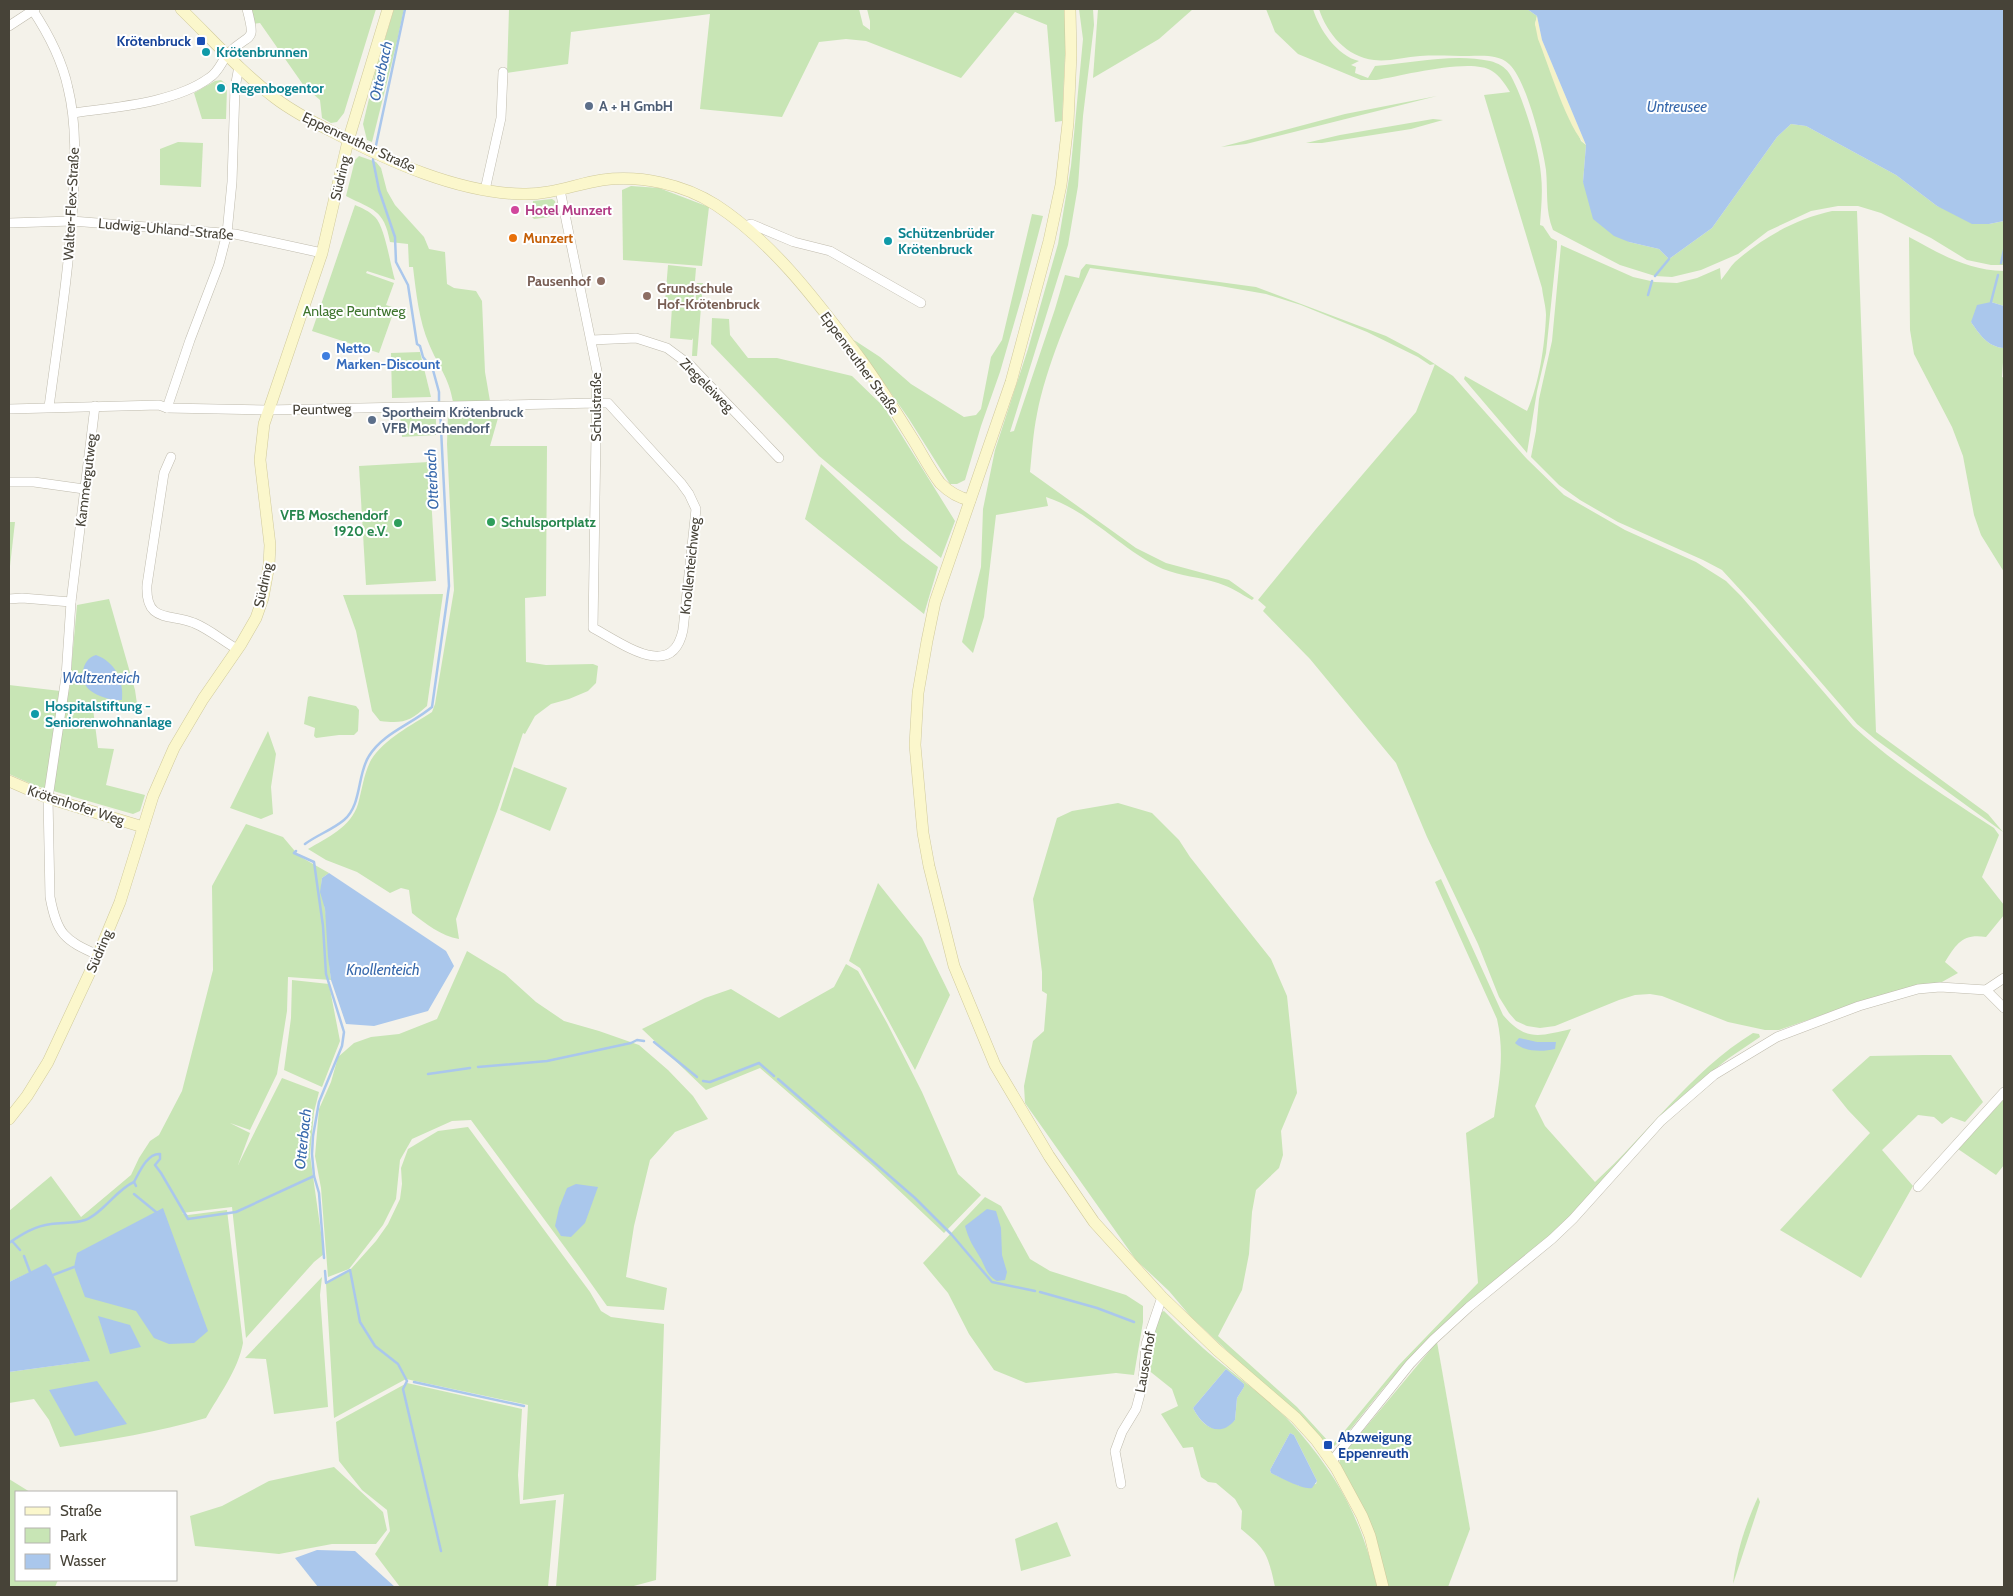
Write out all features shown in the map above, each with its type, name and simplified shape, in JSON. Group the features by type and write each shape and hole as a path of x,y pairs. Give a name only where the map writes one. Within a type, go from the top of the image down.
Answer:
{"main road":[{"name":"Eppenreuther Straße","path":"181,9 264,89 294,112 367,149 450,182 485,190 526,194 560,190 602,180 644,180 669,184 692,192 713,203 744,226 786,267 860,359 941,484 961,498 970,500"},
{"name":"Südring","path":"9,1119 28,1096 48,1062 98,955 120,902 153,796 174,748 203,699 256,618 264,593 270,545 260,460 262,437 268,410 285,366 322,253 348,140 388,9"},
{"path":"1070,9 1071,54 1068,123 1060,184 1049,241 1011,382 935,602 918,693 915,744 928,866 954,966 994,1065 1049,1156 1094,1222 1162,1297 1217,1350 1296,1418 1332,1461 1362,1516 1370,1536 1383,1587"},
{"name":"Krötenhofer Weg","path":"9,781 48,798 143,827"}],"street":[{"path":"9,26 33,9"},
{"name":"Walter-Flex-Straße","path":"33,9 63,68 73,113 74,175 72,221 49,407"},
{"path":"73,113 143,104 175,94 208,79 219,70 227,55 251,35 252,29 247,9"},
{"path":"9,409 159,405 167,408 219,264 227,233 232,182 235,88 239,66"},
{"path":"485,190 501,118 503,72"},
{"name":"Schulstraße","path":"560,190 597,371 594,628"},
{"name":"Ludwig-Uhland-Straße","path":"9,223 72,221 227,233 322,253"},
{"name":"Eppenreuther Straße","path":"744,226 751,224 794,242 830,251 921,303"},
{"name":"Ziegeleiweg","path":"592,340 636,338 668,348 690,365 779,458"},
{"name":"Peuntweg","path":"167,408 268,410 596,403"},
{"name":"Knollenteichweg","path":"594,628 642,654 654,658 665,656 675,650 681,641 683,630 696,509 681,483 615,410 608,403 596,403"},
{"name":"Kammergutweg","path":"95,406 71,602 66,676 48,798 50,897 52,909 66,938 74,945 98,955"},
{"path":"171,457 164,473 147,585 148,599 158,615 193,622 237,649"},
{"path":"9,482 34,482 84,489"},
{"path":"9,599 22,598 71,602"},
{"path":"1332,1461 1410,1364 1433,1340 1469,1307 1552,1239 1661,1121 1714,1075 1776,1037 1868,1003 1918,989 1940,987 1986,990 2004,978"},
{"path":"1986,990 2004,1008"},
{"path":"1918,1187 2004,1092"},
{"name":"Lausenhof","path":"1121,1484 1115,1451 1122,1432 1136,1409 1143,1382 1146,1344 1162,1297"}],"green space":[{"path":"249,9 376,9 344,113 337,122 331,123 322,118 320,100 304,86 260,23 253,24"},
{"path":"394,9 404,9 372,142 367,140 363,124 376,69"},
{"path":"509,9 859,9 863,25 870,30 867,9 1064,9 1066,33 1062,121 1055,122 1047,25 1015,12 961,78 866,41 846,39 819,42 782,117 700,109 710,14 571,32 568,64 507,73"},
{"path":"1079,9 1093,9 1094,25 1083,116 1078,186 1068,245 1010,432 1014,431 1065,275 1079,278 1081,270 1086,264 1256,287 1386,336 1435,364 1430,365 1418,357 1367,332 1301,305 1266,294 1090,268 1052,358 1046,377 1036,421 1030,472 1136,548 1166,563 1229,580 1254,598 1252,600 1218,583 1163,569 1133,552 1077,511 1046,497 1048,506 996,515 984,617 973,653 962,642 981,567 983,509 995,450 1028,349 1058,244 1071,166 1083,39"},
{"path":"1098,9 1193,9 1159,39 1093,78"},
{"path":"1266,9 1313,9 1324,33 1336,48 1343,54 1359,61 1351,65 1356,67 1355,73 1368,78 1375,66 1448,58 1490,61 1501,66 1509,73 1525,108 1540,165 1542,200 1540,225 1543,226 1551,238 1557,241 1546,353 1537,391 1527,453 1464,379 1465,376 1527,411 1535,389 1543,351 1546,309 1542,288 1484,95 1510,92 1500,78 1492,71 1482,67 1453,67 1376,80 1361,80 1298,54 1275,32"},
{"path":"1319,9 1527,9 1537,16 1535,24 1581,141 1586,145 1583,182 1629,242 1659,249 1669,259 1712,228 1777,137 1791,124 1806,126 1896,175 1937,206 1989,224 2004,221 2004,265 1991,265 1967,260 1931,238 1881,213 1858,206 1838,206 1811,211 1768,231 1738,254 1701,270 1672,277 1655,276 1620,265 1553,230 1548,208 1546,170 1537,130 1522,84 1509,64 1495,57 1484,56 1426,56 1385,60 1364,58 1339,43 1327,27"},
{"path":"221,80 227,87 226,119 202,119 194,93 215,81"},
{"path":"1437,96 1246,144 1221,147 1345,114"},
{"path":"1433,119 1443,120 1411,129 1322,143 1306,143 1340,135"},
{"path":"178,142 203,143 201,187 160,185 160,149"},
{"path":"359,156 376,162 381,168 387,191 395,205 424,237 429,249 445,252 447,284 454,288 476,291 482,301 485,372 490,401 453,402 449,385 432,352 423,326 418,306 413,267 409,267 408,244 390,242 381,217 370,208 346,196 355,160"},
{"path":"631,186 659,188 709,207 702,266 623,260 622,190"},
{"path":"552,199 555,201 557,216 534,219 532,217 533,201"},
{"name":"Anlage Peuntweg","path":"355,205 370,213 379,222 395,280 367,271 366,273 394,283 386,305 395,308 379,353 312,331"},
{"path":"1832,211 1857,211 1876,732 1988,814 2003,832 1857,724 1722,570 1618,522 1580,500 1559,485 1531,457 1539,399 1552,341 1561,245 1633,277 1655,282 1677,283 1697,278 1720,268 1721,280 1735,262 1780,230 1819,214"},
{"path":"1032,214 1043,216 1000,372 965,480 957,484 950,484 909,419 854,340 880,357 911,384 964,417 976,415 981,409 991,357 1002,340"},
{"path":"1909,237 1954,260 1978,268 2004,271 2004,306 1991,302 1971,322 1981,336 1989,343 2004,348 2002,377 2004,378 2004,572 1981,535 1974,515 1963,456 1952,427 1914,354 1910,330"},
{"path":"668,265 696,268 693,305 665,302"},
{"path":"697,283 703,283 697,356 692,356 693,338 692,340 670,338 672,307 695,308"},
{"path":"712,318 729,319 730,335 748,358 777,358 852,376 884,407 955,521 941,558 819,456 711,344"},
{"path":"420,352 431,397 392,398 391,353"},
{"path":"1435,364 1453,376 1527,459 1564,495 1625,530 1696,562 1726,581 1853,726 1903,767 1994,828 1999,835 1982,877 2004,905 2004,915 1986,937 1966,938 1953,950 1945,962 1958,973 1933,987 1854,1004 1779,1030 1765,1030 1728,1022 1662,996 1650,994 1635,995 1619,1000 1555,1026 1540,1028 1527,1026 1516,1021 1509,1013 1499,997 1478,944 1427,837 1396,763 1310,659 1263,611 1266,607 1258,600 1416,412"},
{"path":"500,411 490,446 547,446 546,596 525,598 526,662 546,665 593,664 598,666 596,683 588,691 551,704 535,716 525,734 523,733 497,811 456,919 459,939 440,932 412,913 409,890 401,888 390,893 357,872 326,860 308,849 338,831 350,819 358,804 371,760 383,745 432,712 435,704 454,590 447,444 448,412"},
{"path":"436,413 436,435 402,437 400,414"},
{"name":"VFB Moschendorf 1920 e.V.","path":"429,462 436,581 366,585 359,466"},
{"path":"821,464 902,540 938,567 924,614 805,519"},
{"path":"9,522 15,522 10,566 9,566"},
{"path":"443,594 427,706 416,715 401,722 380,721 372,711 356,631 343,595"},
{"path":"109,599 135,690 137,704 93,709 98,748 114,749 106,785 145,795 140,811 133,814 36,786 9,774 9,685 69,692 77,605"},
{"path":"308,697 356,706 359,710 358,731 354,735 316,738 314,736 315,728 304,724"},
{"path":"268,731 276,754 271,787 273,814 261,819 230,808"},
{"path":"514,767 567,788 550,831 500,810"},
{"path":"1118,803 1152,813 1179,840 1190,857 1271,959 1287,996 1297,1093 1281,1131 1283,1155 1279,1168 1256,1190 1252,1212 1249,1254 1242,1290 1218,1336 1297,1407 1328,1441 1334,1443 1399,1365 1478,1283 1466,1133 1494,1117 1498,1092 1501,1045 1497,1019 1435,882 1441,879 1503,1015 1511,1024 1519,1030 1534,1035 1551,1034 1571,1029 1535,1106 1545,1126 1595,1182 1690,1084 1710,1066 1753,1033 1759,1034 1760,1037 1696,1084 1658,1121 1566,1222 1420,1347 1341,1441 1334,1446 1327,1444 1191,1317 1169,1291 1136,1260 1025,1103 1024,1086 1033,1041 1044,1031 1047,994 1042,991 1042,972 1033,899 1057,818 1072,811"},
{"path":"246,824 283,837 299,856 329,873 322,878 321,887 327,926 331,980 288,977 287,1011 277,1074 250,1130 230,1123 250,1133 238,1165 282,1078 319,1092 314,1112 310,1155 324,1254 314,1262 246,1338 232,1207 182,1213 188,1215 227,1210 243,1343 233,1373 206,1418 133,1435 60,1447 49,1420 34,1399 9,1403 9,1372 89,1361 46,1265 9,1282 9,1211 51,1176 81,1217 131,1175 150,1141 159,1135 182,1091 213,970 212,886"},
{"path":"878,883 922,938 950,995 915,1070 860,968 849,961"},
{"path":"467,951 505,974 536,1002 564,1021 639,1045 668,1070 693,1096 708,1119 675,1132 650,1160 634,1226 626,1277 667,1288 664,1310 607,1306 471,1120 452,1121 412,1139 400,1160 396,1199 383,1225 349,1269 328,1277 321,1188 315,1156 319,1109 331,1082 338,1057 354,1043 371,1037 399,1034 437,1019"},
{"path":"846,964 858,971 887,1023 922,1092 958,1174 981,1195 944,1233 874,1167 760,1068 706,1090 642,1029 705,998 731,989 779,1018 834,987"},
{"path":"292,980 329,984 340,1041 322,1087 284,1070 291,1018"},
{"path":"1951,1055 1983,1102 1965,1122 1951,1117 1942,1124 1934,1117 1918,1115 1882,1150 1913,1186 1861,1278 1780,1230 1870,1133 1832,1090 1870,1056"},
{"path":"2004,1099 2004,1165 1996,1175 1958,1149"},
{"path":"468,1127 590,1292 601,1311 611,1317 664,1324 656,1580 630,1587 556,1587 564,1494 523,1500 528,1405 406,1379 334,1418 326,1283 350,1270 376,1241 388,1224 400,1199 402,1184 401,1168 408,1149 438,1131"},
{"path":"985,1197 1001,1206 1030,1259 1050,1271 1126,1295 1143,1306 1143,1322 1134,1375 1116,1373 1026,1383 994,1370 969,1334 948,1293 923,1263"},
{"path":"322,1277 320,1295 328,1407 274,1414 266,1359 245,1358"},
{"path":"1164,1311 1210,1354 1271,1404 1291,1423 1315,1451 1339,1487 1358,1524 1372,1565 1377,1587 1275,1587 1265,1554 1256,1542 1241,1529 1242,1511 1235,1499 1216,1483 1208,1482 1201,1477 1193,1447 1183,1448 1161,1414 1178,1406 1172,1389 1147,1369 1149,1347 1159,1313","holes":["1226,1369 1244,1384 1244,1387 1237,1398 1235,1420 1228,1425 1211,1428 1202,1421 1193,1408","1290,1433 1294,1435 1317,1481 1316,1484 1300,1486 1271,1473 1270,1470"]},
{"path":"1437,1342 1470,1529 1448,1587 1387,1587 1339,1465 1340,1458"},
{"path":"407,1383 522,1409 518,1475 520,1504 556,1500 548,1587 400,1587 375,1554 390,1531 387,1510 362,1490 339,1461 336,1422"},
{"path":"334,1467 383,1512 387,1530 376,1544 332,1544 279,1554 195,1546 190,1516 222,1506 269,1481"},
{"path":"9,1479 28,1491 15,1491 15,1581 58,1581 55,1587 9,1587"},
{"path":"1758,1497 1760,1502 1733,1584 1736,1561 1742,1540"},
{"path":"1057,1522 1071,1556 1021,1571 1015,1539"}],"sand":[{"path":"1537,16 1542,40 1586,145 1572,125 1559,95 1538,39 1535,24"}],"water":[{"name":"Untreusee","path":"1527,9 2004,9 2004,221 1989,224 1972,224 1937,206 1896,175 1806,126 1791,124 1777,137 1712,228 1669,259 1659,249 1629,242 1614,236 1593,219 1583,182 1586,145 1542,40 1537,16"},
{"path":"1991,302 2004,306 2004,348 1989,343 1981,336 1971,322 1977,305"},
{"name":"Waltzenteich","path":"96,655 108,662 117,673 120,679 122,700 102,697 91,691 84,682 84,666 91,657"},
{"name":"Knollenteich","path":"329,873 446,951 454,966 428,1011 374,1026 346,1024 331,980 325,909 320,892 322,878"},
{"path":"1519,1038 1537,1042 1556,1042 1555,1049 1545,1051 1529,1050 1515,1043"},
{"path":"576,1184 598,1187 585,1223 571,1237 561,1236 555,1226 559,1208 567,1188"},
{"path":"163,1208 208,1331 194,1343 169,1344 154,1338 136,1311 85,1297 74,1267 77,1253"},
{"path":"987,1209 996,1211 1001,1228 1002,1255 1007,1272 1005,1280 997,1281 989,1274 970,1240 965,1226"},
{"path":"46,1264 50,1268 90,1361 9,1372 9,1282"},
{"path":"98,1316 130,1325 141,1347 110,1354"},
{"path":"1226,1369 1244,1384 1244,1387 1237,1398 1235,1420 1223,1429 1211,1428 1201,1420 1193,1408"},
{"path":"97,1381 127,1424 75,1436 49,1390"},
{"path":"1290,1433 1294,1435 1317,1481 1312,1488 1298,1485 1271,1473 1270,1470"},
{"path":"317,1550 355,1551 395,1587 318,1587 295,1558"}],"waterway":[{"name":"Otterbach","path":"375,150 405,9"},
{"name":"Otterbach","path":"374,155 373,160 379,190 395,237 396,262 408,285 417,344 420,346 423,357 433,370 439,392 439,403"},
{"path":"2001,263 2004,250"},
{"path":"1655,276 1669,259"},
{"path":"1991,302 1998,275"},
{"path":"1648,295 1652,281"},
{"name":"Otterbach","path":"305,844 339,824 350,814 357,798 365,763 375,748 390,735 432,707 449,586 440,409"},
{"name":"Otterbach","path":"134,1182 147,1160 160,1154 160,1159 155,1165 188,1219 236,1212 314,1176 313,1136 319,1102 342,1046 344,1032 326,974 323,926 314,862 294,853 296,851"},
{"path":"478,1067 547,1061 631,1043 637,1040 644,1041"},
{"path":"654,1042 697,1077"},
{"path":"703,1081 710,1082 759,1063 774,1076"},
{"path":"428,1074 470,1068"},
{"path":"778,1079 915,1198 952,1235 992,1282 1035,1291"},
{"path":"314,1176 319,1193 324,1258"},
{"path":"9,1243 45,1225 85,1220 97,1213 128,1185 134,1182 136,1186"},
{"path":"134,1194 156,1212"},
{"path":"12,1241 20,1250"},
{"path":"24,1256 30,1272"},
{"path":"53,1275 74,1267"},
{"path":"325,1271 326,1283 350,1270 360,1322 375,1346 398,1364 407,1381 403,1389 441,1551"},
{"path":"1040,1292 1097,1308 1134,1322"},
{"path":"414,1382 524,1406"}],"place":[{"name":"Krötenbruck","path":"201,41"},
{"name":"Krötenbrunnen","path":"206,52"},
{"name":"Regenbogentor","path":"221,88"},
{"name":"A + H GmbH","path":"589,106"},
{"name":"Hotel Munzert","path":"515,210"},
{"name":"Munzert","path":"513,238"},
{"name":"Schützenbrüder Krötenbruck","path":"888,241"},
{"name":"Pausenhof","path":"601,281"},
{"name":"Grundschule Hof-Krötenbruck","path":"647,296"},
{"name":"Netto Marken-Discount","path":"326,356"},
{"name":"Sportheim Krötenbruck VFB Moschendorf","path":"372,420"},
{"name":"Schulsportplatz","path":"491,522"},
{"name":"VFB Moschendorf 1920 e.V.","path":"398,523"},
{"name":"Hospitalstiftung - Seniorenwohnanlage","path":"35,714"},
{"name":"Abzweigung Eppenreuth","path":"1328,1445"}]}
